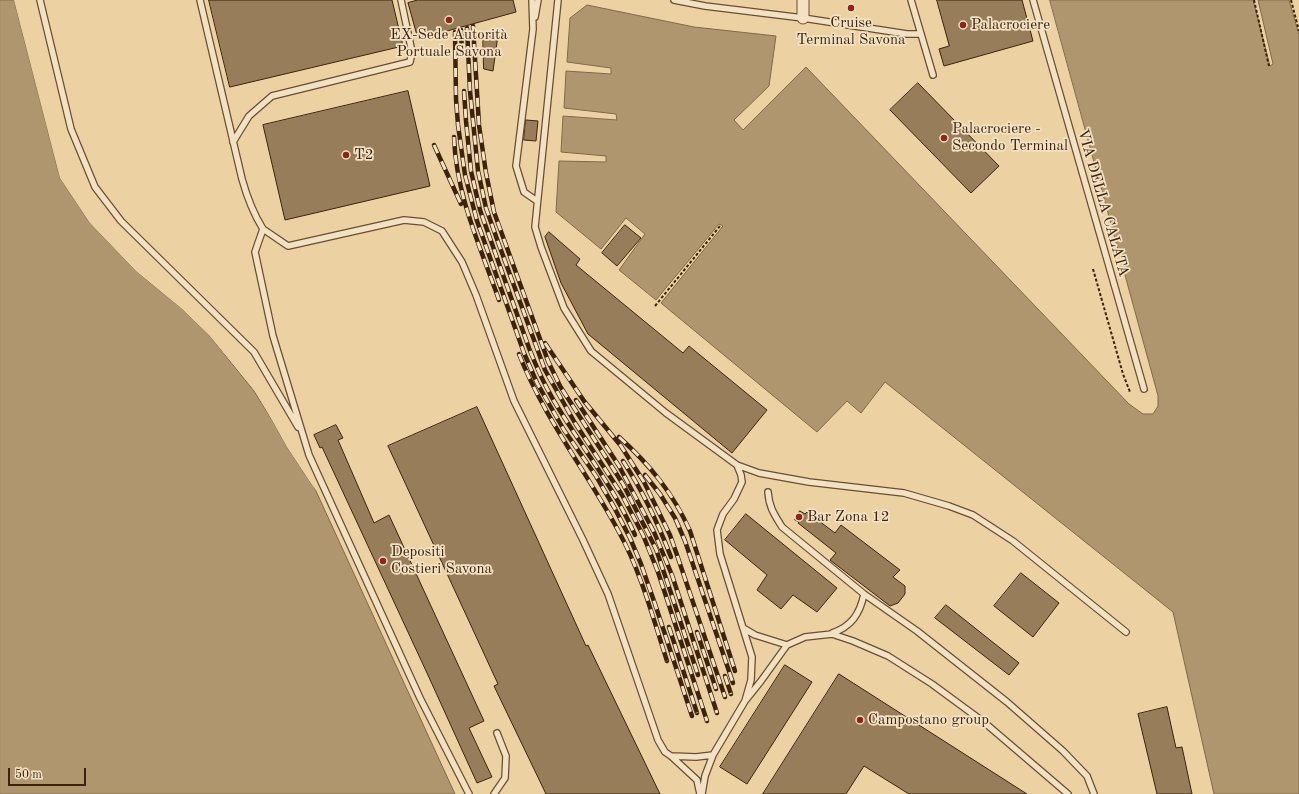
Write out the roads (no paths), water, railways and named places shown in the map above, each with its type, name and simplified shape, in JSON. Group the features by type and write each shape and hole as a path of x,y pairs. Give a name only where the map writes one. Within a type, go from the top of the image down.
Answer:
{"street":[{"path":"802,18 803,0"}],"lane":[{"path":"40,0 71,129 95,187 121,221 254,352 303,435"},
{"path":"200,0 248,202 263,229 288,246 404,220 424,222 442,231 462,262 476,295 514,401 608,594 658,740 665,752 697,780 701,794"},
{"path":"233,142 249,116 272,96 410,62 412,52 401,0"},
{"path":"532,0 533,29"},
{"path":"537,201 524,192 516,166 538,0"},
{"path":"558,0 535,227 540,247 564,308 591,351 666,413 737,465 759,473 809,482 904,492 973,515 1013,541 1126,632"},
{"path":"674,0 705,6 802,18 907,34 921,34"},
{"path":"911,0 933,75"},
{"name":"VIA DELLA CALATA","path":"1033,0 1144,389"},
{"path":"263,229 255,252 273,336 312,462 420,698 469,794"},
{"path":"737,465 742,482 734,499 723,514 717,530 720,554 752,657 751,680 745,701"},
{"path":"768,492 769,504 782,527 864,594 917,631 1007,702 1063,751 1087,776 1094,794"},
{"path":"701,794 704,776 713,755 745,701 761,682 787,645 805,637 832,634 843,630 855,618 862,605 864,594"},
{"path":"743,628 754,635 787,645"},
{"path":"832,634 888,656 932,684 986,723 1068,794"},
{"path":"494,794 504,778 506,756 497,733"},
{"path":"670,756 696,757 713,755"}],"railway":[{"path":"473,26 479,125 486,173 494,212 548,361 560,386 623,484 656,549 698,675"},
{"path":"467,28 470,91 478,171 486,208 545,370 575,423 622,495 643,535 658,572 707,721"},
{"path":"461,30 462,54"},
{"path":"455,32 458,125 465,175 477,221 524,353 537,383 564,430 596,476 630,538 655,604 692,716"},
{"path":"464,91 471,171 480,210 529,348 550,395 607,483 627,517 635,535"},
{"path":"454,137 459,179 464,200 499,300"},
{"path":"434,145 461,204"},
{"path":"545,343 584,401 621,446 644,482 670,535 725,697"},
{"path":"519,354 529,378 553,423 607,510 627,547 646,595 667,661"},
{"path":"576,400 619,466 654,532 672,575 717,713"},
{"path":"619,437 641,458 660,480 676,504 690,531 735,671"},
{"path":"623,461 637,483 661,532 671,557"},
{"path":"645,475 660,494 675,518 685,541 733,683"},
{"path":"669,627 697,713"},
{"path":"697,632 716,689"},
{"path":"725,676 731,694"}],"place":[{"name":"Cruise Terminal Savona","path":"851,8"},
{"name":"EX-Sede Autorità Portuale Savona","path":"449,20"},
{"name":"Palacrociere","path":"963,25"},
{"name":"Palacrociere - Secondo Terminal","path":"944,138"},
{"name":"T2","path":"346,155"},
{"name":"Bar Zona 12","path":"799,517"},
{"name":"Depositi Costieri Savona","path":"383,561"},
{"name":"Campostano group","path":"860,720"}]}
